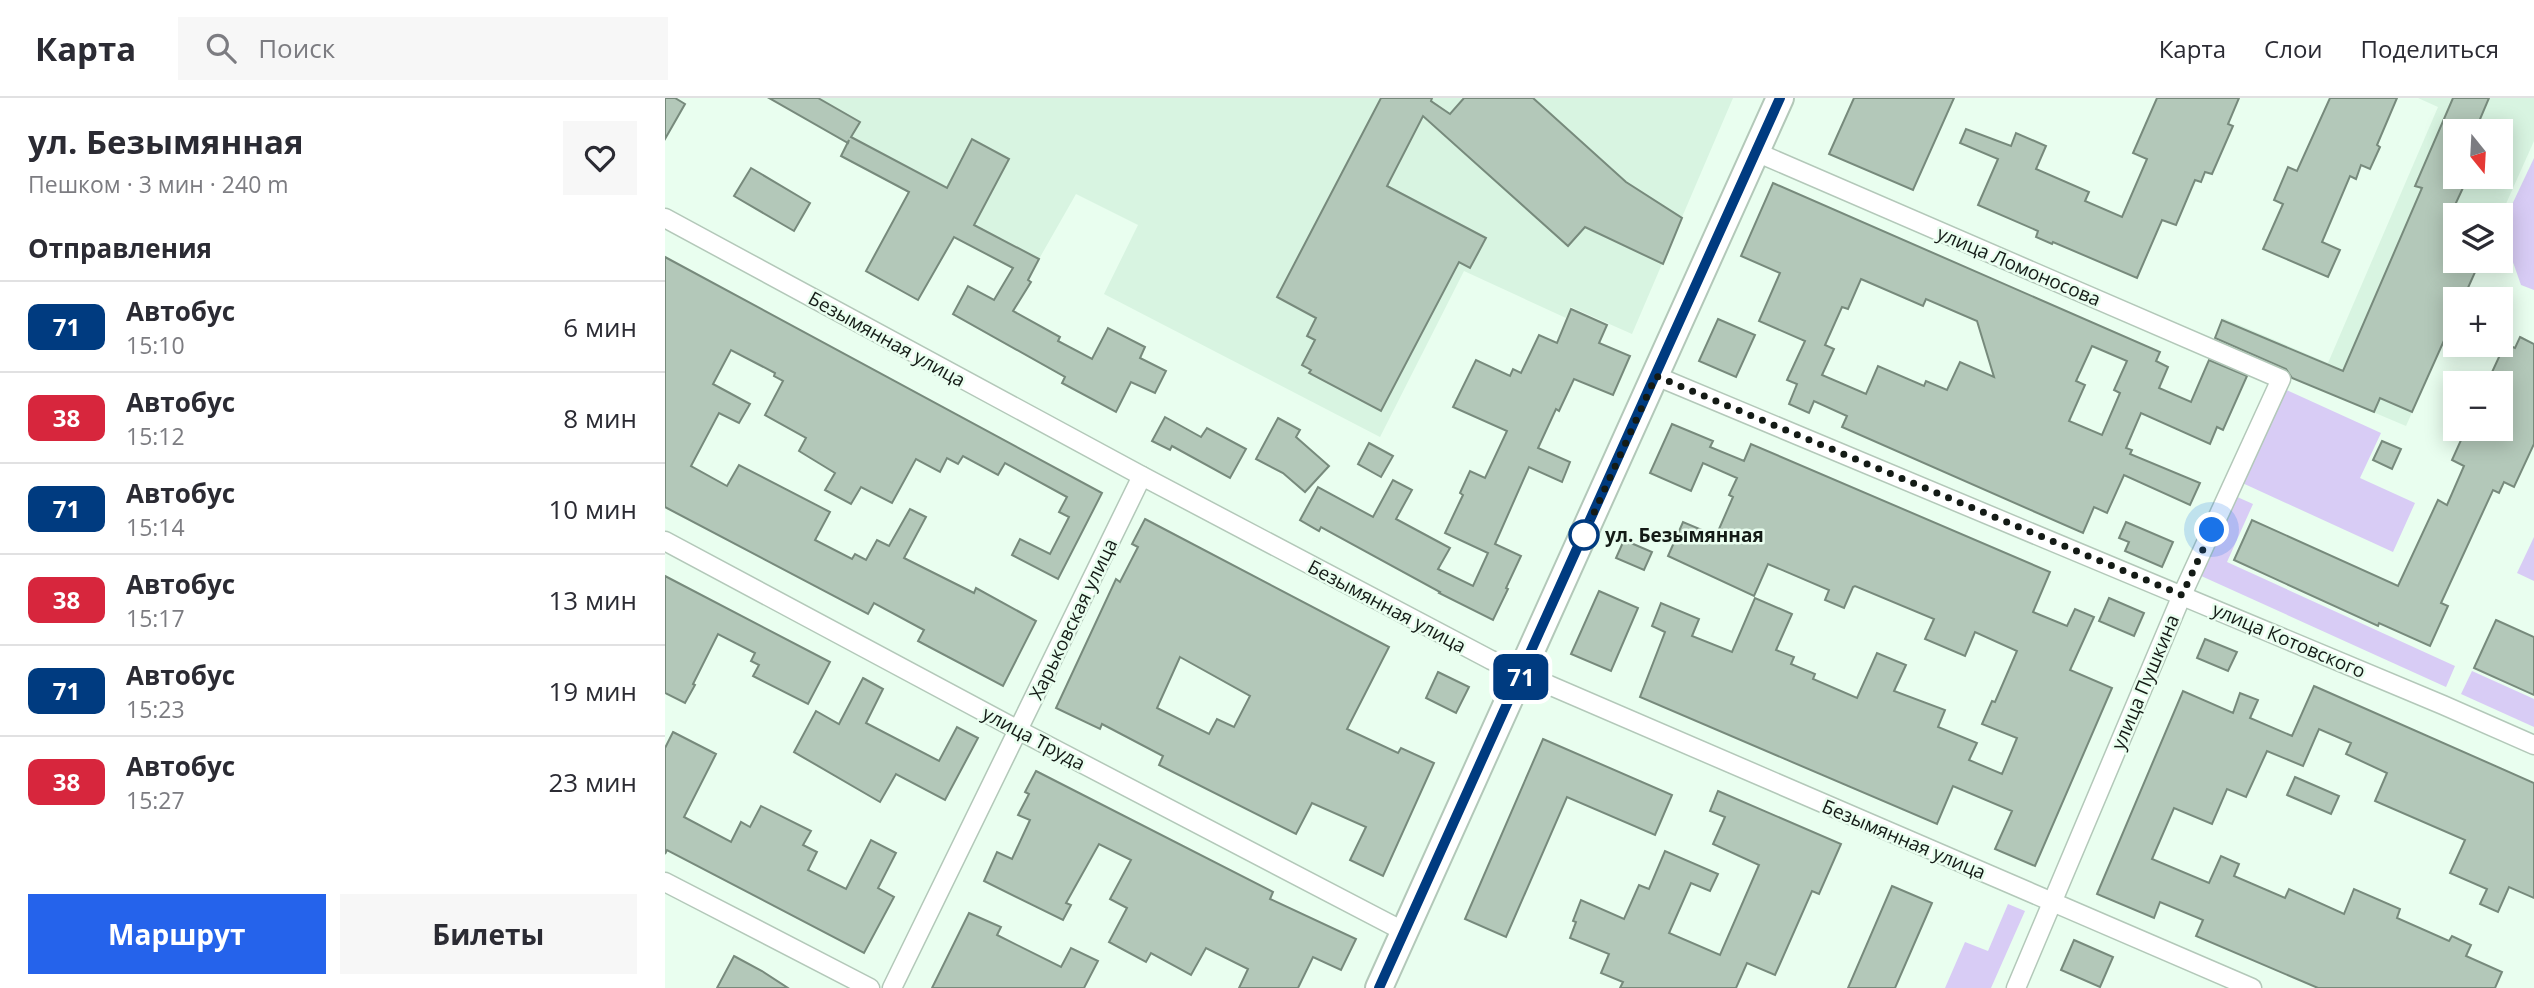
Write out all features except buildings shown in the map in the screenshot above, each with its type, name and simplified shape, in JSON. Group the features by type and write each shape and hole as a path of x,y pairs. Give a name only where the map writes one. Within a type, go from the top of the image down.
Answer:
{"street":[{"path":"1379,988 1780,98"},
{"name":"улица Ломоносова","path":"1756,152 2281,379"},
{"name":"Безымянная улица","path":"665,218 1142,476 1522,675 2252,988"},
{"name":"улица Котовского","path":"1656,376 2534,745"},
{"name":"улица Пушкина","path":"2016,988 2182,595 2281,379"},
{"name":"Харьковская улица","path":"892,988 1142,476"},
{"name":"улица Труда","path":"665,541 1018,730 1405,932"},
{"path":"665,882 870,988"}],"shaded area":[{"path":"769,98 1733,98 1632,334 1571,307 1566,318 1464,271 1380,437 1104,294 1138,225 1076,194 1039,259 841,156 847,143"},
{"path":"2418,98 2534,98 2534,141 2513,188 2513,119 2443,119 2443,189 2513,189 2506,203 2443,203 2443,273 2475,273 2468,287 2443,287 2443,343 2406,426 2212,344 2223,318 2328,363 2438,107"},
{"path":"2534,158 2534,290 2521,285 2513,262 2513,203"},
{"path":"2282,388 2381,433 2360,478 2415,503 2393,552 2238,481"},
{"path":"2235,496 2253,504 2227,562 2455,666 2446,687 2199,575"},
{"path":"2534,537 2534,581 2517,573"},
{"path":"2472,671 2534,699 2534,727 2461,694"},
{"path":"2008,904 2025,911 1991,988 1945,988 1965,942 1988,951"}],"bus line":[{"name":"71","path":"1379,988 1780,98"}],"place":[{"name":"ул. Безымянная","path":"1584,535"}],"route":[{"path":"1584,535 1656,376 2182,595 2212,530"}]}
